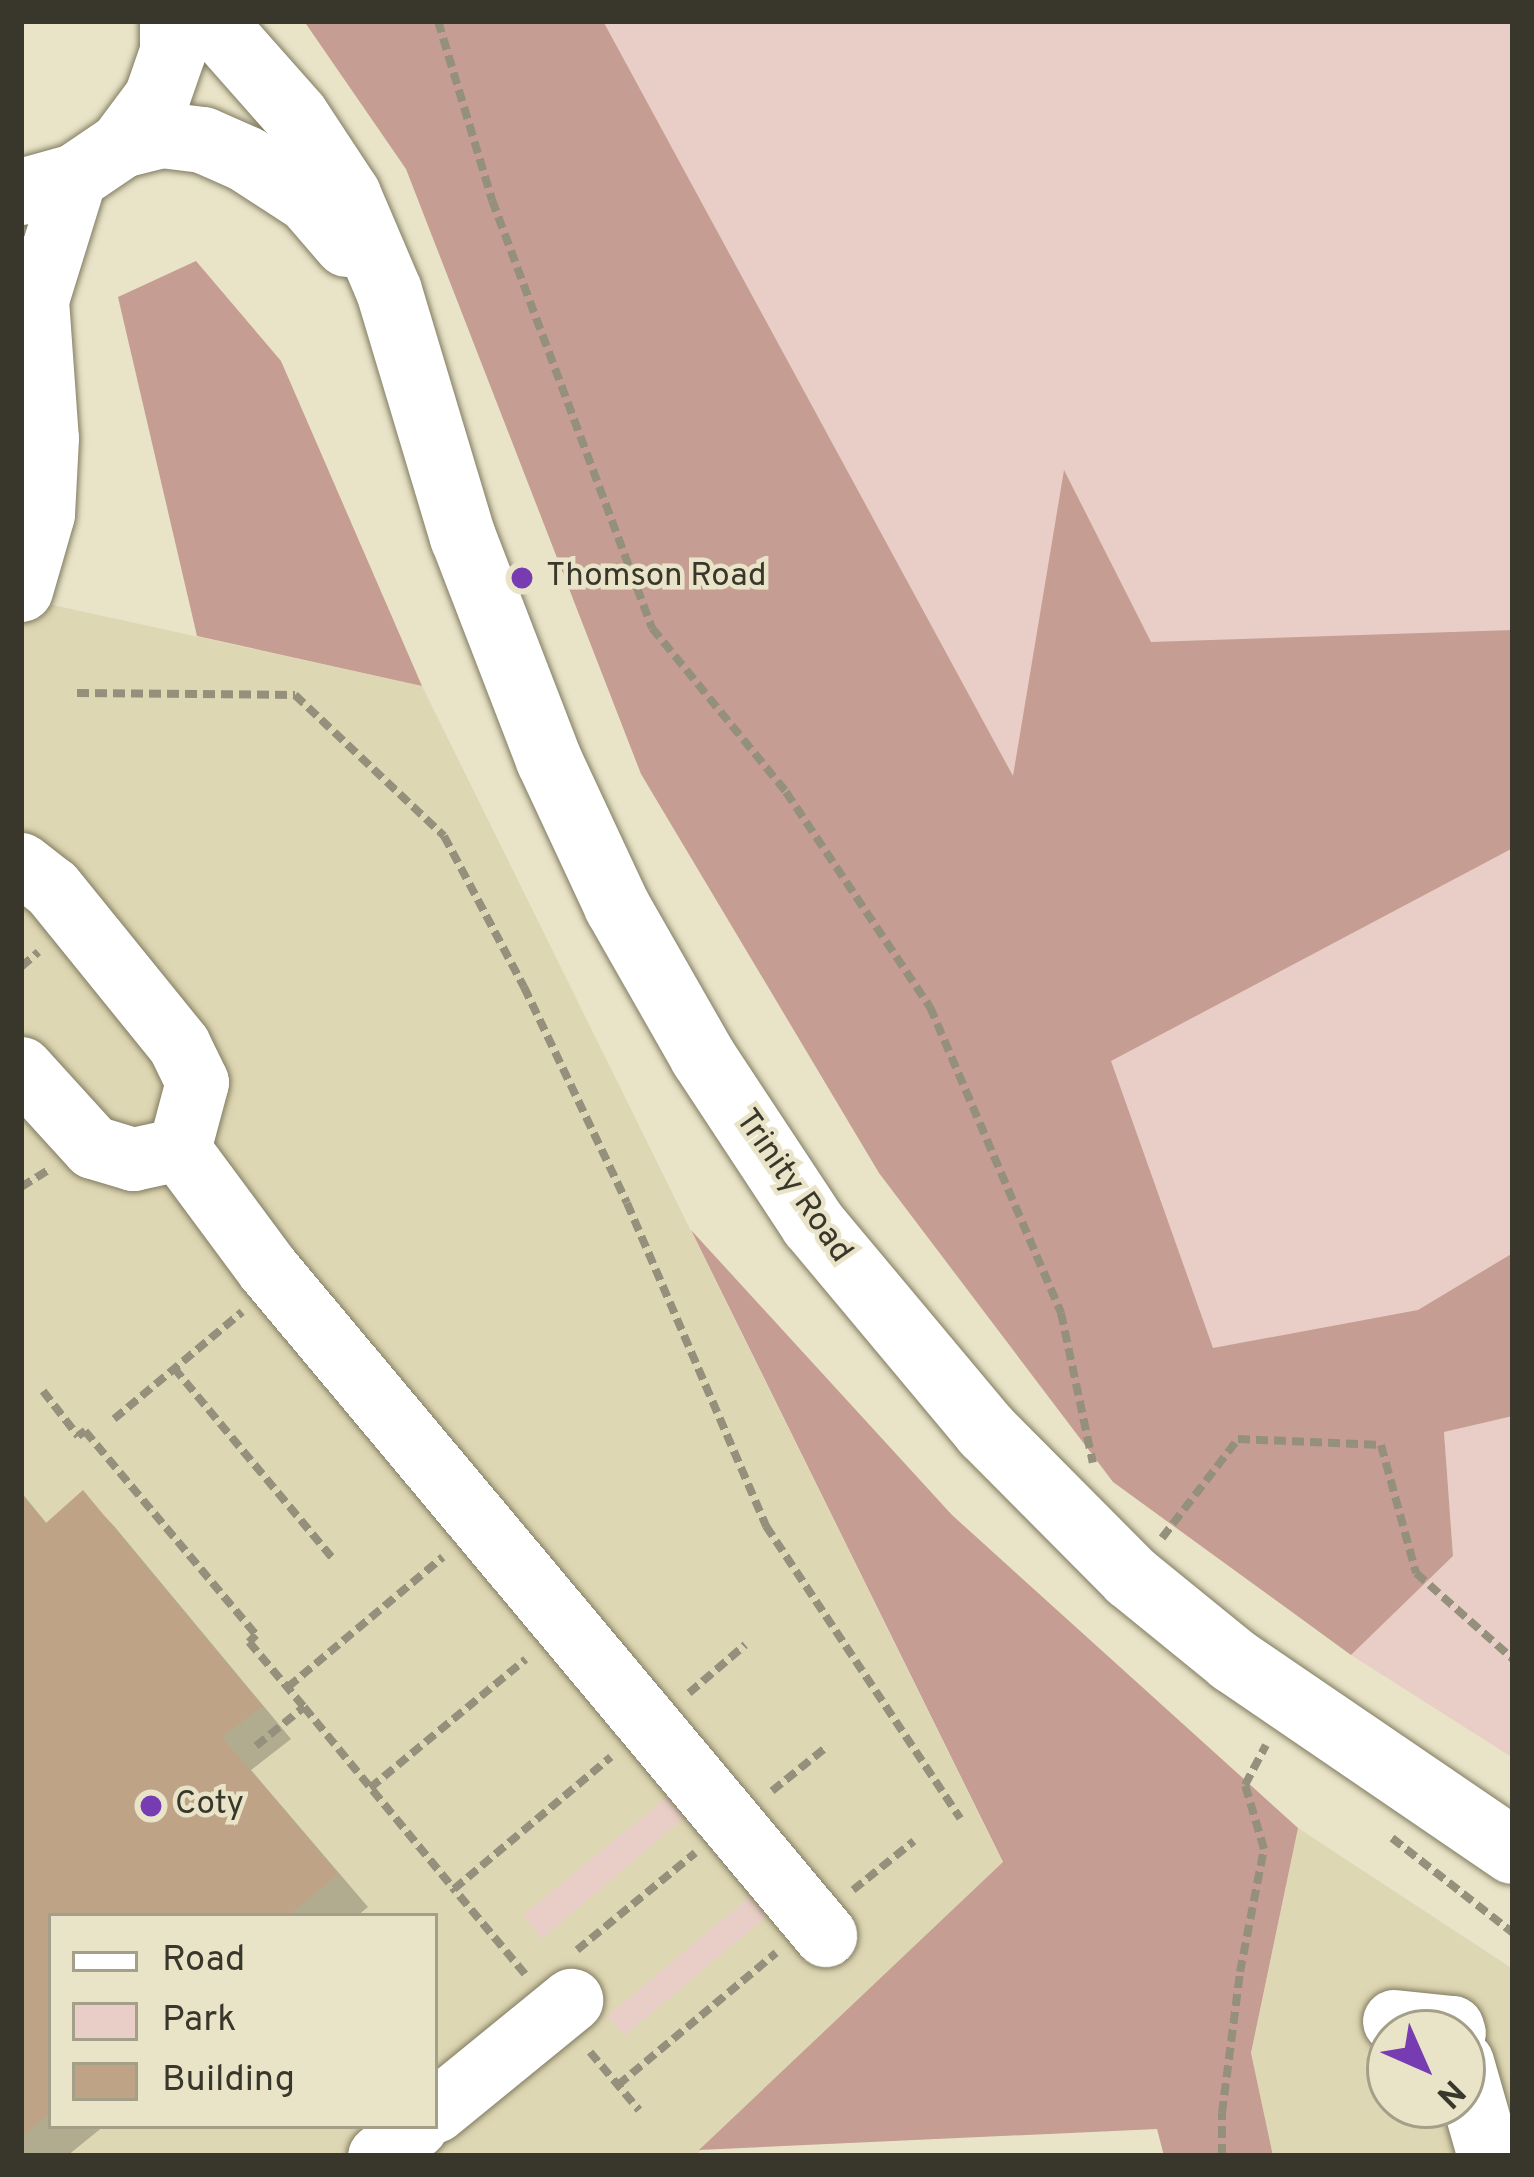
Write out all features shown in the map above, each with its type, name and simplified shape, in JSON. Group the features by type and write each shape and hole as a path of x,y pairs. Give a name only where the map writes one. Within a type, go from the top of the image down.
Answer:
{"main road":[{"path":"73,172 157,98 173,52 173,21"},
{"name":"Trinity Road","path":"212,21 296,116 349,195 389,291 463,538 549,760 616,905 682,1019 813,1224 986,1431 1132,1577 1262,1681 1513,1851"},
{"name":"Trinity Road","path":"73,172 162,135 203,140 246,159 309,200 389,291"}],"lane":[{"path":"21,590 43,514 45,476 29,284 73,172"},
{"path":"21,864 52,888 179,1045 197,1082 178,1149"},
{"path":"21,1068 93,1147 133,1159 178,1149"},
{"path":"178,1149 267,1268 818,1926"},
{"path":"438,2108 553,1993"},
{"path":"379,2156 412,2129"}],"path":[{"path":"438,21 492,200 652,628 786,792 930,1006 1061,1312 1097,1477"},
{"path":"77,693 295,695 444,836 524,987 627,1202 766,1526 960,1819"},
{"path":"114,1419 250,1305"},
{"path":"174,1368 333,1559"},
{"path":"43,1391 79,1436 85,1431 256,1635 248,1642 454,1888 553,1993"},
{"path":"1132,1577 1238,1439 1381,1445 1416,1573 1513,1659"},
{"path":"288,1687 484,1523"},
{"path":"681,1700 745,1645"},
{"path":"370,1788 533,1652"},
{"path":"1222,2156 1222,2113 1237,1996 1264,1849 1245,1785 1267,1750 1262,1681"},
{"path":"256,1747 304,1707"},
{"path":"763,1798 824,1749"},
{"path":"454,1888 617,1752"},
{"path":"618,2086 818,1926 914,1841"}],"shaded area":[{"path":"304,21 603,21 1013,776 1064,470 1151,642 1513,630 1513,848 1111,1061 1213,1348 1418,1310 1513,1253 1513,1416 1444,1432 1453,1556 1351,1655 1113,1482 879,1173 641,774 406,169"},
{"path":"196,261 281,361 422,686 197,636 118,297"},
{"path":"21,598 422,686 1003,1863 695,2156 21,2156"},
{"path":"691,1230 952,1515 1298,1828 1251,2053 1273,2156 1164,2156 1157,2129 699,2150 1003,1862"},
{"path":"1298,1828 1513,1969 1513,2156 1273,2156 1251,2054"}],"green space":[{"path":"517,21 1513,21 1513,1322 1132,1396"},
{"path":"1513,1416 1513,1758 1351,1655 1453,1556 1444,1432"},
{"path":"678,1788 694,1809 542,1939 523,1915"},
{"path":"760,1888 777,1908 624,2036 608,2016"}],"building":[{"name":"Coty","path":"83,1490 262,1706 222,1737 338,1874 292,1913 48,1913 48,2114 21,2137 21,1494 46,1523"}],"place":[{"name":"Thomson Road","path":"522,578"},
{"name":"Coty","path":"151,1806"}]}
